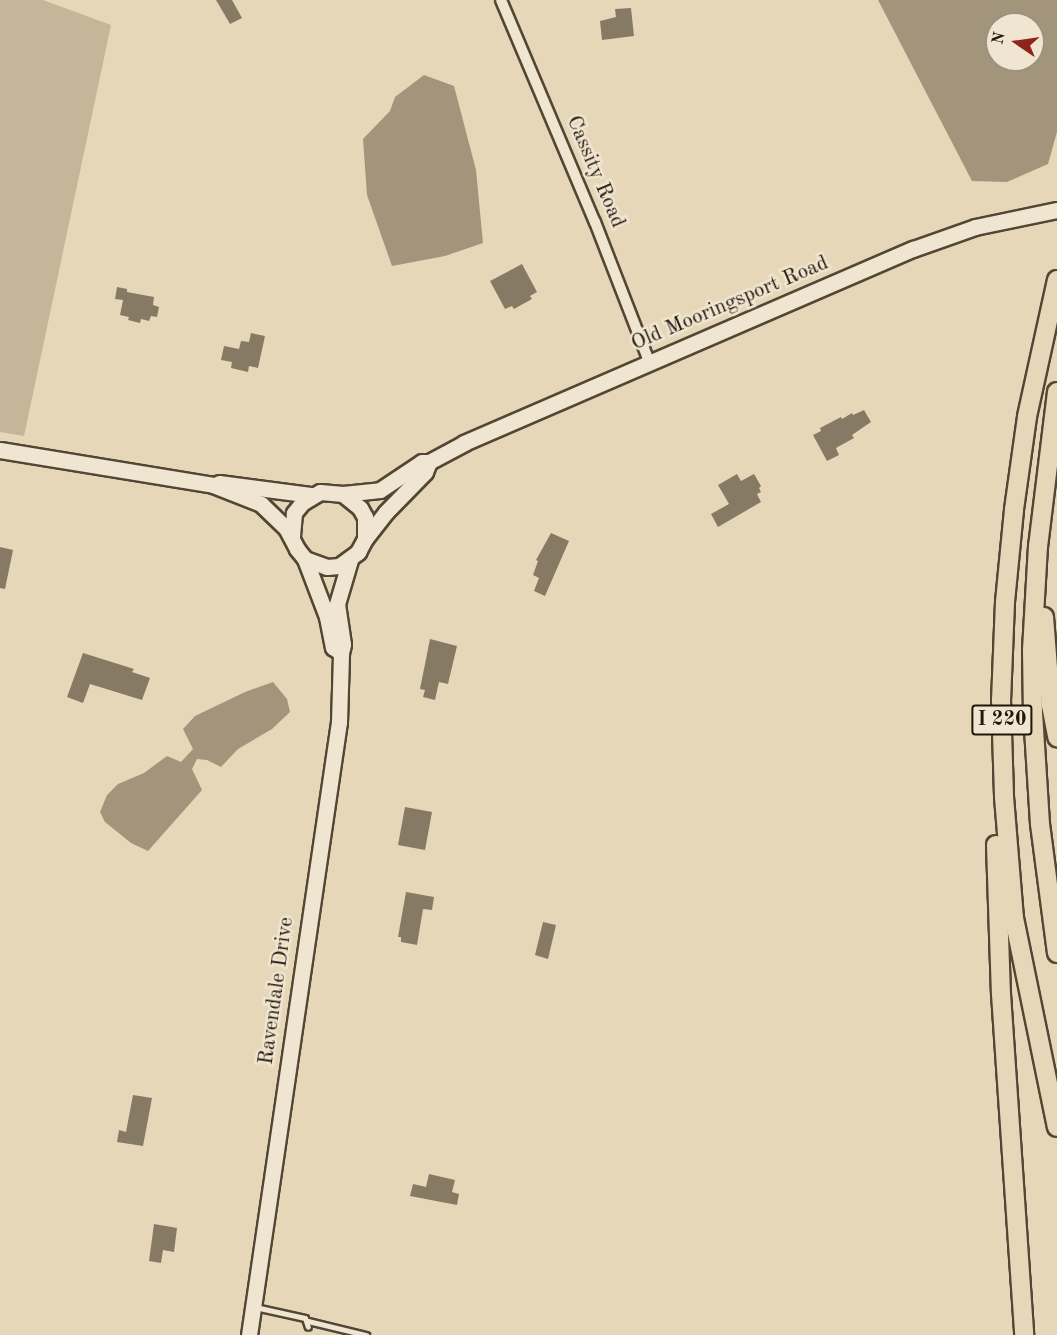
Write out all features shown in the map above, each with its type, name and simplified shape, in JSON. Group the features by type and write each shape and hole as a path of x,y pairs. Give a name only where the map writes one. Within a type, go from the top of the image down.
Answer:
{"highway":[{"name":"I 220","path":"1057,280 1027,417 1014,510 1005,602 1001,700 1004,797 1014,918 1057,1127"},
{"name":"I 220","path":"1057,392 1045,480 1034,609 1033,713 1041,835 1057,953"},
{"path":"1045,480 1046,654 1057,737"},
{"path":"1001,700 996,876 1001,994 1024,1335"}],"main road":[{"name":"Old Mooringsport Road","path":"213,485 222,481 312,495 328,491 344,494 380,489 422,462 429,462 464,443 649,361 913,249 983,225 1057,210"},
{"name":"Old Mooringsport Road","path":"0,450 213,485 261,504 292,538 305,559"},
{"name":"Old Mooringsport Road","path":"350,560 386,512 425,472 429,462"},
{"path":"344,494 360,508 366,528 365,539"},
{"path":"292,538 294,513 302,502 312,495"},
{"path":"305,559 327,567 350,560"},
{"name":"Ravendale Drive","path":"305,559 327,618 333,647 340,653"},
{"name":"Ravendale Drive","path":"249,1335 339,722 340,653 343,644 337,604 350,560"}],"street":[{"name":"Cassity Road","path":"501,0 595,222 649,361"}],"lane":[{"path":"253,1306 305,1318 308,1324 366,1335"}],"shaded area":[{"path":"0,0 43,0 111,25 24,436 0,432"},
{"path":"878,0 1057,0 1057,132 1048,164 1007,182 972,181"},
{"path":"424,75 454,86 476,170 483,243 445,256 392,266 367,195 363,139 390,111 395,97"},
{"path":"273,682 287,699 290,712 272,729 238,749 221,767 207,760 197,759 192,769 202,790 148,851 131,843 105,822 100,812 107,795 118,784 144,773 167,756 181,762 193,749 183,729 195,716 245,692"}],"building":[{"path":"216,0 232,0 242,18 230,24"},
{"path":"631,8 634,36 602,40 600,21 616,17 615,9"},
{"path":"522,264 537,292 530,296 532,299 514,309 512,306 505,309 490,281"},
{"path":"117,287 127,289 127,292 154,297 153,305 159,307 157,317 151,316 149,321 141,319 140,323 120,315 123,300 115,299"},
{"path":"251,333 265,336 258,368 249,366 248,372 231,368 232,362 221,360 224,346 239,349 241,341 249,342"},
{"path":"864,410 871,422 852,435 854,438 836,448 839,455 827,461 813,435 821,431 820,428 841,417 842,419"},
{"path":"737,474 741,481 754,474 761,486 759,488 761,492 757,494 761,502 718,527 711,514 729,504 718,485"},
{"path":"551,533 569,541 545,596 534,591 539,578 533,575 538,561 536,560"},
{"path":"0,547 13,550 5,589 0,588"},
{"path":"430,639 457,646 448,684 439,682 435,700 423,697 425,690 420,689"},
{"path":"83,653 134,669 132,672 150,678 142,700 90,684 83,703 67,697"},
{"path":"405,807 432,812 425,850 398,845"},
{"path":"406,892 434,897 432,910 423,909 417,945 401,942 401,937 398,937"},
{"path":"543,922 556,925 548,959 535,955"},
{"path":"133,1095 152,1098 143,1146 117,1142 119,1130 126,1132"},
{"path":"429,1174 455,1180 452,1192 459,1194 457,1205 410,1196 413,1184 426,1187"},
{"path":"154,1224 177,1228 174,1252 163,1250 161,1263 149,1261"}]}
